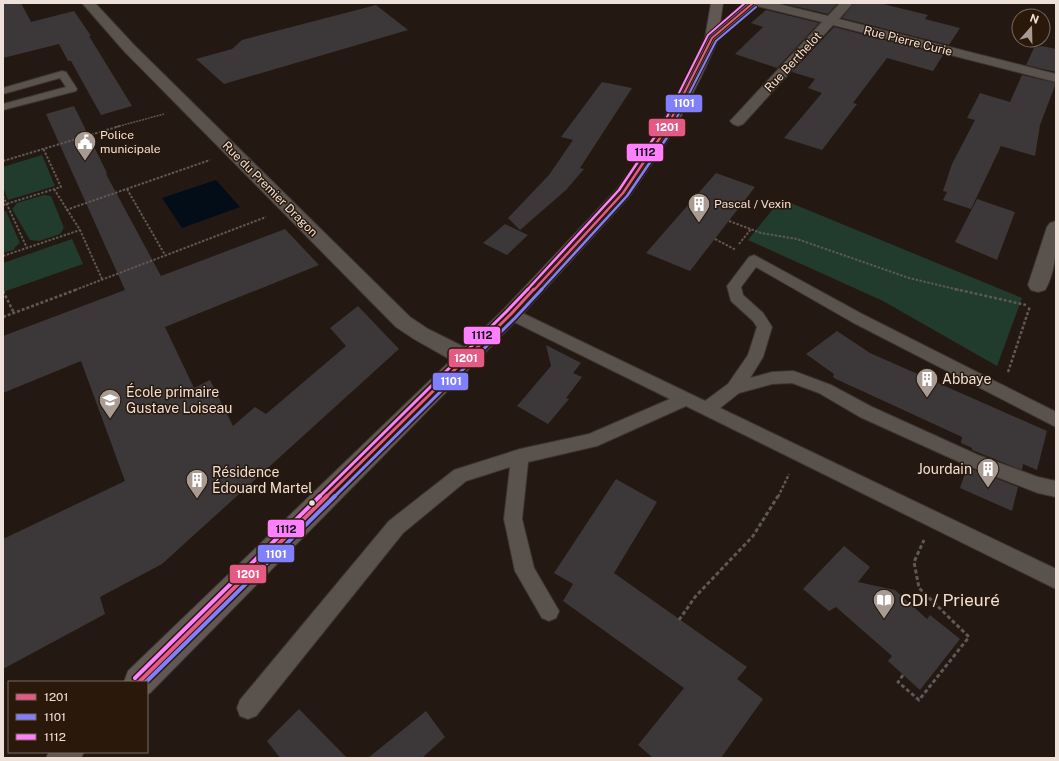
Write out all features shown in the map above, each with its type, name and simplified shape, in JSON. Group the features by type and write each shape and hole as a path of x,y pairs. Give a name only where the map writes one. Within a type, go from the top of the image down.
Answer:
{"main road":[{"path":"140,681 510,314 622,192 664,134 712,38 718,3"},
{"path":"712,38 753,3"}],"street":[{"name":"Rue du Premier Dragon","path":"88,3 129,48 189,106 289,209 403,322 421,334 466,358"},
{"name":"Rue Pierre Curie","path":"761,3 1056,78"},
{"name":"Rue Berthelot","path":"738,121 847,3"},
{"path":"1038,285 1056,227"}],"lane":[{"path":"3,91 62,74 72,89 3,108"},
{"path":"707,409 734,388 755,357 765,327 758,317 736,297 734,286 754,260 857,318 1056,420"},
{"path":"510,314 1056,579"},
{"path":"734,388 772,378 793,377 825,389 866,412 972,460 1038,485 1056,489"},
{"path":"248,708 396,527 460,475 520,456 591,441 686,399"},
{"path":"520,456 513,519 525,572 549,611"}],"path":[{"path":"3,161 189,106"},
{"path":"3,205 61,187 43,148"},
{"path":"66,210 233,152"},
{"path":"54,189 80,230 102,279"},
{"path":"128,189 165,255"},
{"path":"3,196 27,248"},
{"path":"3,317 289,209"},
{"path":"729,221 761,233 797,239 909,278 1030,306"},
{"path":"735,249 751,229"},
{"path":"3,256 80,230"},
{"path":"1002,391 1038,285"},
{"path":"3,291 14,313"},
{"path":"680,620 696,597 753,536 779,495 798,454"},
{"path":"903,675 898,682 919,700 968,637 919,588 914,562 933,519"}],"green space":[{"path":"42,155 55,186 8,200 3,187 3,167"},
{"path":"44,195 51,196 64,228 60,234 39,241 30,240 12,209 17,203"},
{"path":"781,199 1022,298 997,366 883,301 748,240"},
{"path":"3,211 6,211 20,243 14,250 3,253"},
{"path":"72,239 83,264 3,292 3,263"}],"shaded area":[{"path":"216,180 240,207 182,228 162,198"}],"building":[{"path":"3,3 21,3 31,22 74,11 91,36 89,36 132,106 101,115 71,61 68,61 59,44 3,58"},
{"path":"781,3 838,3 828,14"},
{"path":"854,3 879,3 928,15 925,19 960,28 949,45 842,18"},
{"path":"376,5 408,30 224,84 196,59 232,49 242,40"},
{"path":"766,10 819,23 777,68 735,54 763,27 751,23"},
{"path":"834,27 943,55 933,71 887,58 853,103 857,104 822,150 784,138 822,93 808,88 815,79 792,72"},
{"path":"1034,48 1056,49 1056,72 1026,65"},
{"path":"1022,75 1056,83 1040,125 1035,156 1001,146 971,209 943,200 947,192 943,191 952,164 975,120 967,118 980,93 1010,102"},
{"path":"602,82 632,88 580,168 584,169 566,190 520,230 508,218 549,175 573,140 561,137"},
{"path":"74,106 107,173 106,174 161,276 285,229 319,265 165,327 194,388 210,380 233,426 255,407 266,414 346,346 330,328 358,306 399,349 162,564 100,597 105,614 3,669 3,539 125,481 81,361 3,393 3,336 125,290 46,114"},
{"name":"Pascal / Vexin","path":"716,173 755,187 690,271 646,253"},
{"path":"977,199 1015,212 997,260 955,242"},
{"path":"505,224 528,235 507,255 483,243"},
{"name":"Abbaye","path":"837,331 870,353 1047,431 1037,470 1023,464 1022,470 972,450 972,448 961,443 962,437 833,377 834,374 806,354"},
{"path":"546,345 581,363 573,373 582,377 566,398 569,399 548,424 517,406 551,366"},
{"name":"Jourdain","path":"967,467 1018,487 1012,511 960,488"},
{"path":"616,479 657,502 614,573 747,667 737,679 763,699 721,758 653,758 638,745 684,688 563,601 573,584 554,573"},
{"name":"CDI / Prieuré","path":"844,546 870,567 858,582 895,590 927,619 930,615 960,639 920,690 888,661 892,656 836,607 829,611 803,589"},
{"path":"299,709 347,758 280,758 267,741"},
{"path":"426,711 445,737 422,758 368,758"}],"transit line":[{"name":"1112","path":"135,678 507,311 619,190 660,131 708,35 745,3"},
{"name":"1201","path":"140,681 511,314 623,193 664,134 712,38 753,3"},
{"name":"1101","path":"147,681 515,318 627,196 668,136 716,41 756,7"}],"place":[{"name":"Police municipale","path":"85,162"},
{"name":"Pascal / Vexin","path":"699,224"},
{"name":"Abbaye","path":"927,398"},
{"name":"École primaire Gustave Loiseau","path":"110,420"},
{"name":"Jourdain","path":"988,488"},
{"name":"Résidence Édouard Martel","path":"197,500"},
{"name":"CDI / Prieuré","path":"884,620"}]}
